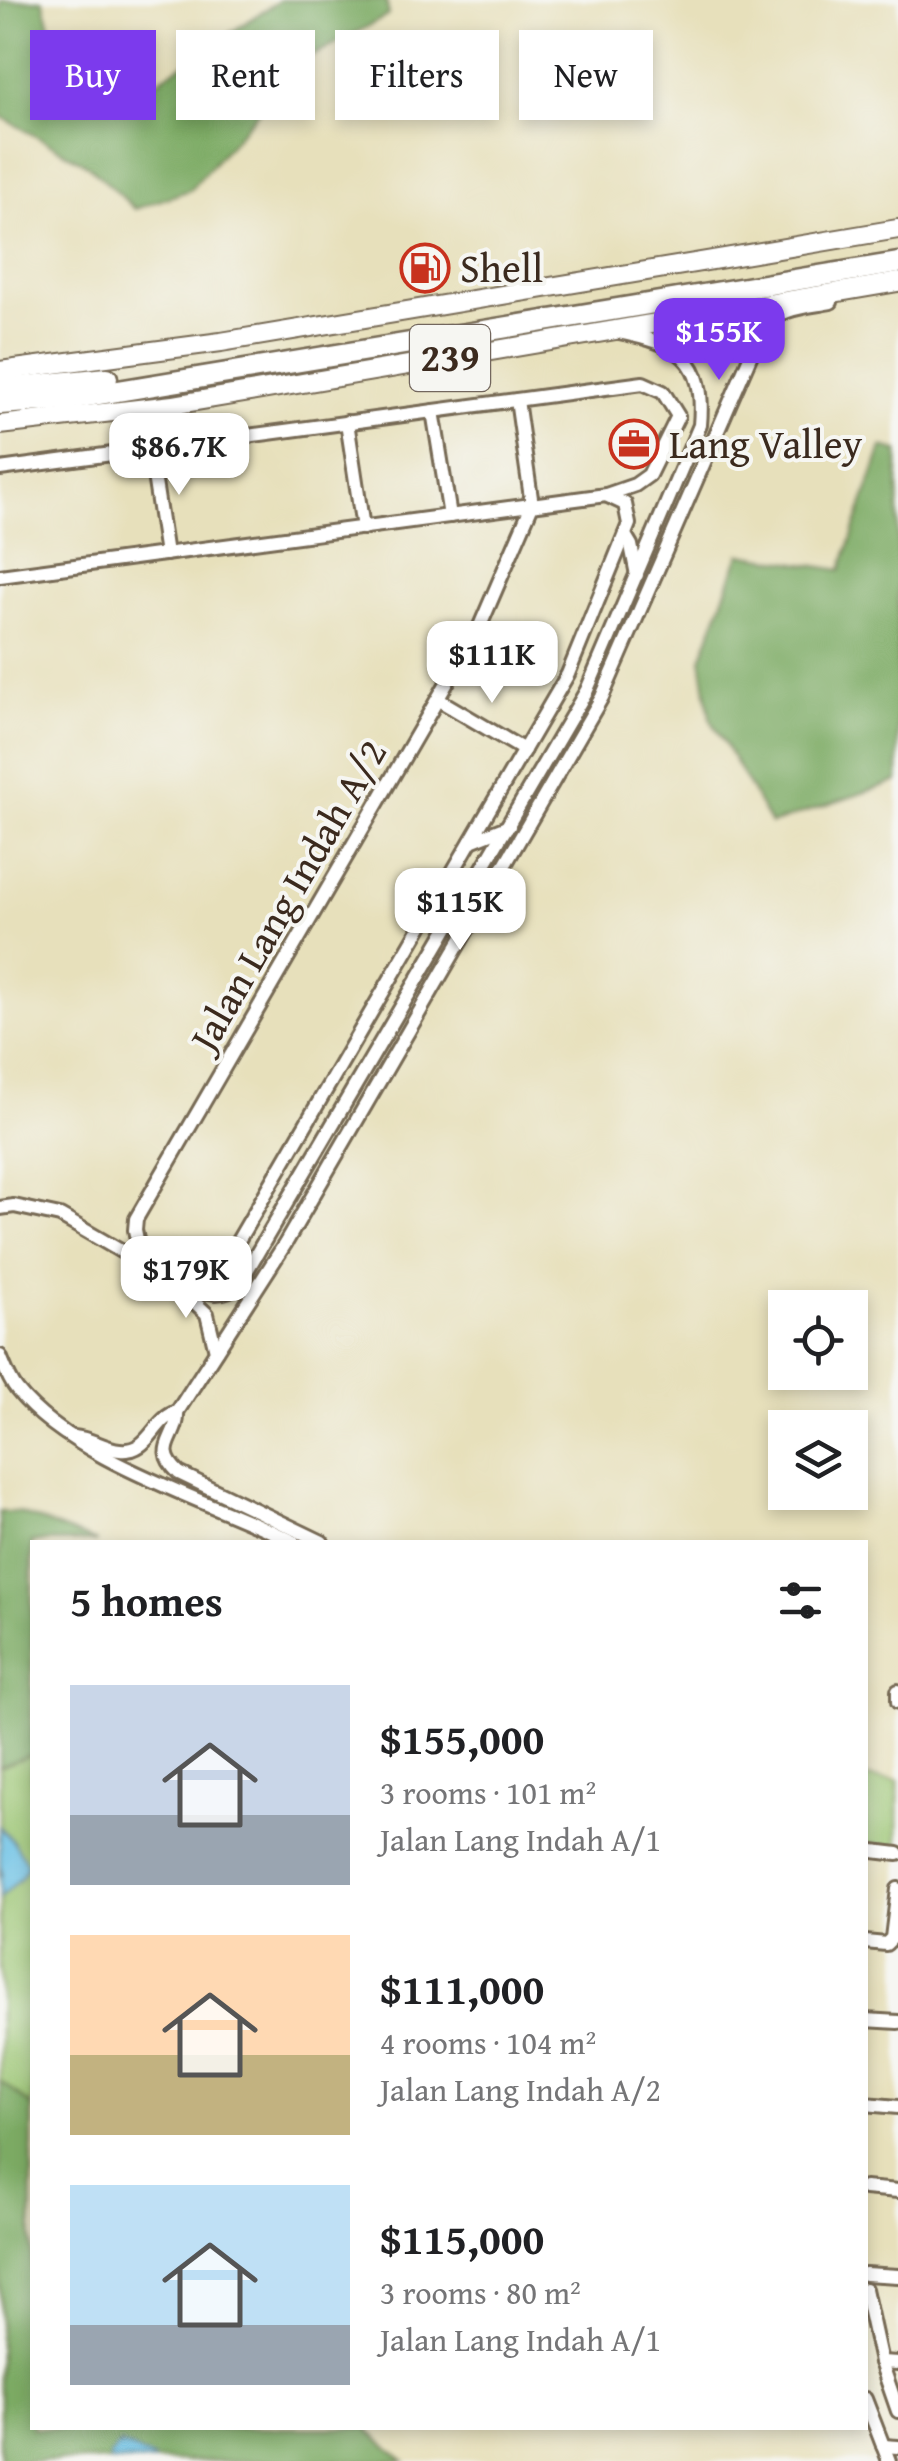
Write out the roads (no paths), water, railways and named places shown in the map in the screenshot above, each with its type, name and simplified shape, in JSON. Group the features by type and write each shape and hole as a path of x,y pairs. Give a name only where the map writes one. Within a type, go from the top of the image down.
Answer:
{"highway":[{"path":"0,389 81,382 898,250"},
{"path":"0,404 69,399 898,264"}],"main road":[{"path":"0,371 221,342 898,230"},
{"name":"239","path":"0,425 190,402 898,284"}],"street":[{"path":"74,1437 84,1437 114,1450 144,1444 162,1420 177,1412 285,1244 594,712 762,329 784,311 875,294 898,284"},
{"path":"0,1197 7,1207 60,1216 172,1280 211,1294 228,1292 239,1284 587,690 676,487 700,425 694,372 680,352 662,341 616,331"},
{"path":"0,469 643,382 664,392 678,419 649,474 635,486 606,495 0,576"},
{"path":"517,400 532,505"},
{"path":"434,411 450,516"},
{"path":"347,422 362,528"},
{"path":"150,449 166,554"},
{"path":"188,1285 209,1281 221,1270 568,674 630,518 627,507 606,495"},
{"name":"Jalan Lang Indah A/2","path":"142,1263 136,1220 480,626 532,505"},
{"path":"625,535 637,575"},
{"path":"439,700 524,750"},
{"path":"471,841 509,826"},
{"path":"172,1280 207,1314 216,1351"},
{"path":"0,1356 17,1390 82,1446 290,1540"},
{"path":"177,1412 178,1422 166,1450 169,1463 179,1473 318,1540"},
{"path":"898,1692 898,1702"},
{"path":"868,1850 898,1854"},
{"path":"868,1942 886,1944 892,1938 898,1889"},
{"path":"868,2020 898,2022"},
{"path":"868,2104 898,2107"},
{"path":"868,2188 898,2191"},
{"path":"868,2274 898,2276"},
{"path":"868,2301 898,2410"},
{"path":"882,2362 898,2363"},
{"path":"868,2407 889,2461"},
{"path":"883,2446 898,2448"}],"water":[{"path":"0,1827 28,1866 0,1898"},
{"path":"119,2444 152,2458 153,2461 110,2461"}],"place":[{"name":"Shell","path":"425,268"},
{"name":"Lang Valley","path":"634,444"}]}
